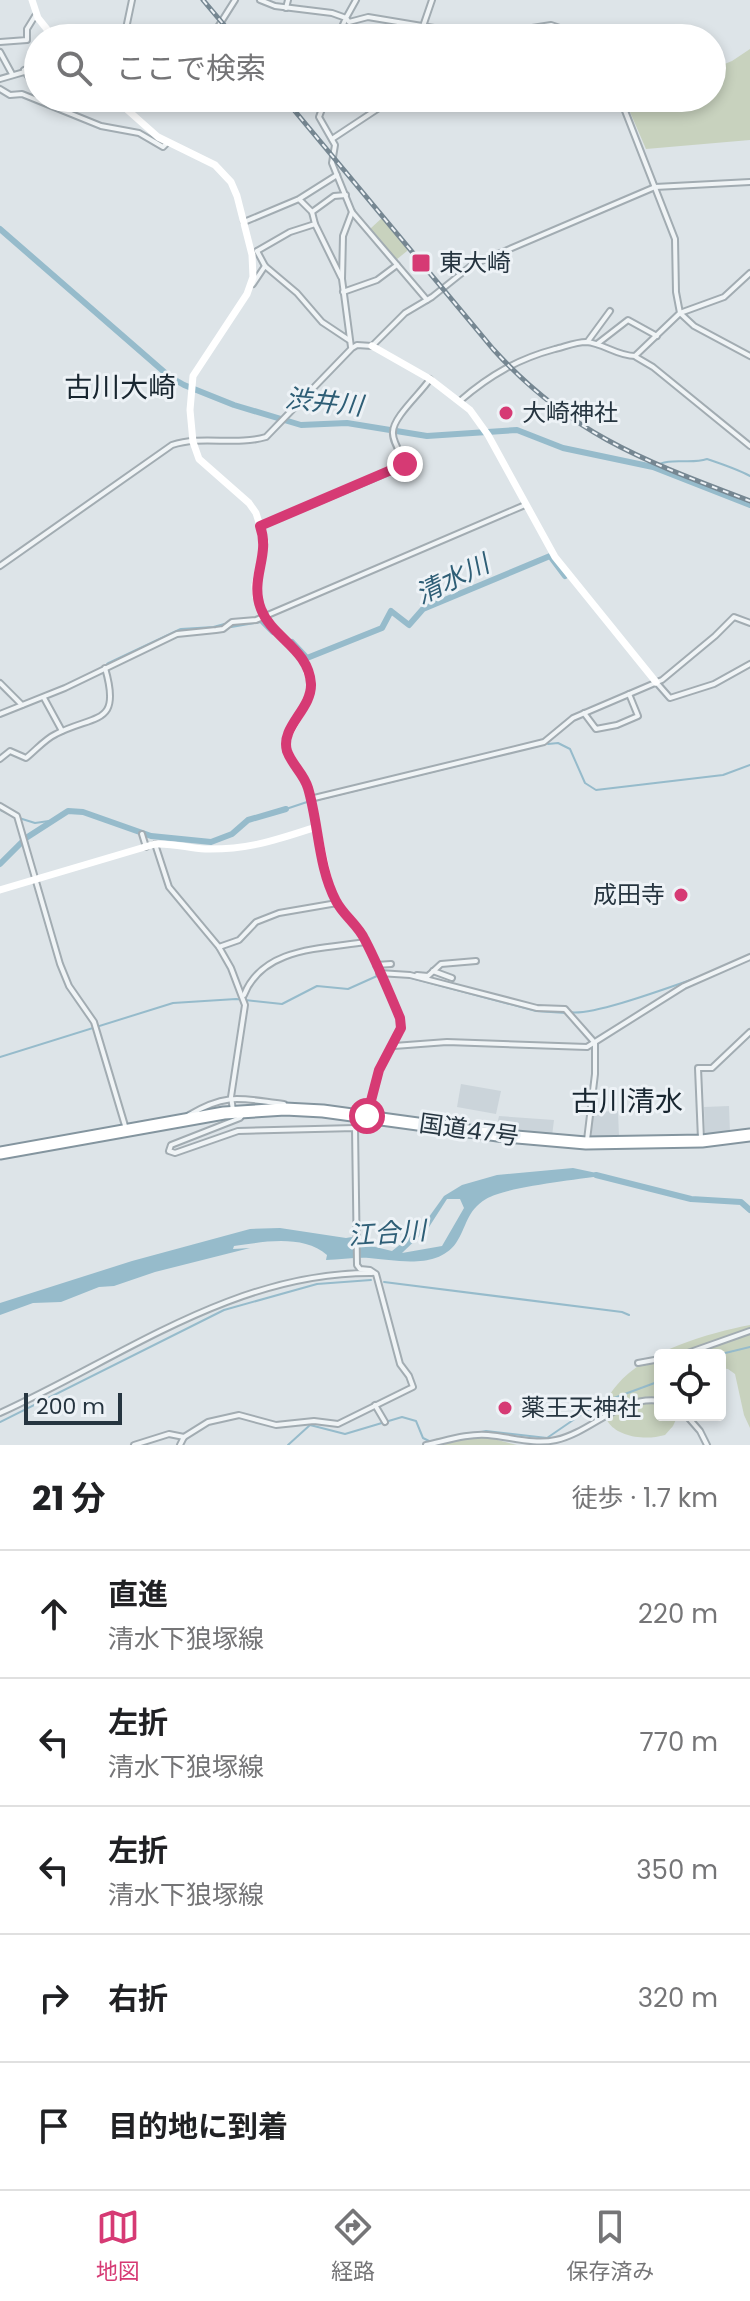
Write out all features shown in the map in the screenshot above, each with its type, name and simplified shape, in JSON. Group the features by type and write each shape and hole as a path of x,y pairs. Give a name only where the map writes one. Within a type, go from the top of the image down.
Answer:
{"highway":[{"name":"国道47号","path":"0,1153 239,1112 301,1110 586,1143 702,1141 750,1135"}],"main road":[{"path":"32,0 36,16 43,24"},
{"path":"130,112 167,143 208,160 222,170 234,189 250,244 254,270 251,285 195,371 191,388 193,442 199,459 249,503 260,526 265,542 255,590 264,616 302,658 310,677 311,691 307,703 288,734 288,752 305,779 328,882 337,903 366,942 401,1024 379,1070 367,1116"},
{"path":"372,346 461,400 485,431 555,557 619,632 656,682"},
{"path":"0,890 155,844 173,843 202,849 253,847 316,827"}],"street":[{"path":"127,24 132,0"},
{"path":"220,24 235,0"},
{"path":"260,0 286,8 332,13 349,22 368,17 423,24 432,0"},
{"path":"286,8 288,0"},
{"path":"343,24 356,0"},
{"path":"30,24 36,16"},
{"path":"0,42 24,40"},
{"path":"0,52 12,74"},
{"path":"0,79 24,70"},
{"path":"0,89 10,95 24,95"},
{"path":"69,112 106,128 139,133 158,146 163,147 167,143"},
{"path":"321,112 319,117 336,150 332,163 352,212 427,300"},
{"path":"332,139 373,112"},
{"path":"626,112 675,239 676,292 680,313 694,326 750,356"},
{"path":"244,222 299,199 337,175"},
{"path":"0,566 177,443 266,437 352,348 357,345 372,346 405,313 472,265 655,187 750,182"},
{"path":"312,212 334,196 346,195"},
{"path":"299,199 312,212 342,279"},
{"path":"352,212 343,236 342,279 352,348"},
{"path":"257,251 290,232 315,224"},
{"path":"250,244 265,266 297,293 314,316 349,340"},
{"path":"343,292 377,280 397,265"},
{"path":"251,285 265,266"},
{"path":"635,356 680,313 724,297 750,273"},
{"path":"588,342 610,311"},
{"path":"596,345 628,320 657,336"},
{"path":"461,400 518,360 588,342 635,356 653,367 750,446"},
{"path":"260,526 403,466 405,462 393,431 430,379"},
{"path":"0,714 177,634 223,629 232,622 253,621 525,505"},
{"path":"311,801 544,742 573,718 662,680 734,617 750,623"},
{"path":"656,682 670,698 710,686 750,664"},
{"path":"0,759 10,751 26,758 49,737 98,719 111,705 105,668"},
{"path":"0,683 22,705"},
{"path":"584,713 594,728 617,725 638,716 629,694"},
{"path":"43,697 62,731"},
{"path":"0,806 17,817 69,986 96,1028 127,1131"},
{"path":"142,834 146,847"},
{"path":"155,844 169,887 219,947 231,968 243,999 245,1017 231,1097 240,1118 171,1145 169,1151 175,1153 238,1131 354,1128 357,1265 360,1269 375,1273"},
{"path":"219,947 239,940 256,922 279,913 337,903"},
{"path":"243,999 255,974 285,955 366,942"},
{"path":"391,1046 447,1042 582,1048 595,1043 684,986 750,957"},
{"path":"379,972 428,976 441,964 476,961"},
{"path":"379,972 391,964"},
{"path":"410,975 416,969"},
{"path":"433,971 452,978"},
{"path":"410,975 537,1008 565,1009 595,1043 595,1074 586,1143"},
{"path":"702,1141 698,1068 712,1068 750,1032"},
{"path":"180,1121 213,1102 231,1097 288,1105 301,1110"},
{"path":"180,1445 184,1437 208,1422 239,1415 285,1426 314,1421 338,1424 407,1391 413,1385 400,1364 375,1273"},
{"path":"0,1413 198,1312 235,1297 301,1280 375,1273"},
{"path":"699,1349 750,1331"},
{"path":"638,1363 654,1360"},
{"path":"426,1445 484,1434 554,1441 576,1435 610,1412 654,1401"},
{"path":"375,1405 385,1422"},
{"path":"691,1421 707,1445"},
{"path":"134,1445 169,1434 184,1437"}],"shaded area":[{"path":"461,1084 501,1091 496,1114 457,1107"},
{"path":"729,1106 730,1133 705,1134 704,1107"},
{"path":"618,1111 619,1137 592,1138 591,1112"},
{"path":"499,1116 554,1120 552,1136 496,1129"}],"green space":[{"path":"750,49 750,140 646,149 630,112 726,112 726,63"},
{"path":"383,217 408,248 396,260 370,229"},
{"path":"750,1325 750,1428 735,1374 726,1369 726,1349 670,1349"},
{"path":"654,1357 654,1421 675,1421 665,1435 638,1437 625,1434 608,1421 605,1411 617,1385"},
{"path":"467,1436 517,1445 427,1445 437,1438"}],"water":[{"path":"573,1168 606,1175 496,1194 474,1209 456,1243 448,1251 427,1260 326,1260 327,1255 306,1244 282,1241 257,1243 234,1246 233,1249 250,1248 155,1272 114,1286 99,1287 61,1302 33,1303 0,1315 0,1303 132,1261 250,1229 280,1228 346,1238 358,1236 363,1244 392,1251 421,1228 444,1196 462,1185 497,1175","holes":["447,1199 460,1199 464,1208 442,1246 402,1253 429,1227"]}],"waterway":[{"name":"渋井川","path":"0,229 170,377 234,405 301,425 347,423 427,436 517,430 563,448 653,467 750,505"},
{"path":"653,467 666,462 707,459 750,476"},
{"name":"清水川","path":"292,642 307,658 382,628 391,611 409,625 423,609 550,556 565,576"},
{"name":"清水川","path":"231,625 261,620 273,632"},
{"name":"清水川","path":"109,665 181,631 225,626"},
{"path":"548,744 558,743 570,749 585,783 596,790 723,775 750,765"},
{"path":"313,801 538,746"},
{"path":"286,809 307,802"},
{"name":"清水川","path":"0,864 26,838 68,811 83,812 151,836 211,842 232,834 248,820 286,809"},
{"path":"0,810 9,814"},
{"path":"19,818 35,823 49,821"},
{"path":"569,1012 615,1005 705,975"},
{"path":"0,1057 173,1003 236,999 282,1004 317,986 348,989 377,976"},
{"path":"404,976 536,1011 566,1013"},
{"name":"江合川","path":"596,1175 691,1199 741,1202 750,1210"},
{"path":"0,1422 224,1310 317,1284 371,1280"},
{"path":"384,1282 629,1315"},
{"path":"726,1353 750,1347"},
{"path":"477,1433 486,1431 547,1438 595,1405 654,1383"},
{"path":"288,1445 310,1425 345,1434 402,1417 416,1421 423,1438 431,1442"}],"railway":[{"path":"203,0 223,24"},
{"path":"296,112 493,349 522,379 551,403 611,442 750,501"}],"place":[{"name":"東大崎","path":"421,263"},
{"name":"大崎神社","path":"506,413"},
{"name":"成田寺","path":"681,895"},
{"name":"薬王天神社","path":"505,1408"}],"district":[{"name":"古川大崎","path":"120,387"},
{"name":"古川清水","path":"627,1101"}],"route":[{"path":"367,1116 379,1070 401,1028 400,1018 364,938 337,903 328,882 308,787 286,747 288,734 307,703 310,677 302,658 264,616 255,585 265,542 260,526 405,464"}]}
